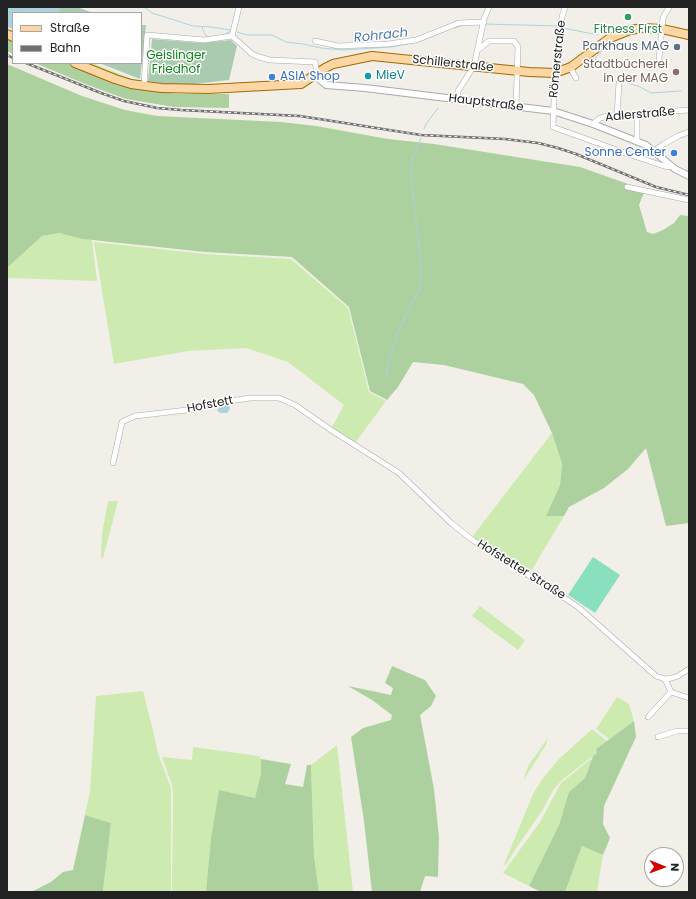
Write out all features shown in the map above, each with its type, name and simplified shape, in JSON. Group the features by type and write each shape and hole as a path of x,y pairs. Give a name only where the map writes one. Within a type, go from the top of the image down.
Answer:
{"main road":[{"name":"Schillerstraße","path":"317,73 340,62 372,56 517,71 554,72 571,67 600,45 617,35 630,30 643,28 662,29 689,35"},
{"path":"78,64 115,79 176,89 208,90 297,84 306,81 317,73"}],"street":[{"path":"232,36 238,7"},
{"path":"457,100 458,92 474,66 484,22 490,7"},
{"name":"Römerstraße","path":"564,7 554,72 553,127 667,167 672,166"},
{"path":"659,58 663,18 669,7"},
{"path":"315,41 338,46 388,44 416,40 459,23 484,22"},
{"path":"144,84 147,35 204,40 232,36"},
{"path":"232,36 252,54 259,57 270,60 315,62 318,78 322,83"},
{"path":"478,50 489,41 514,41 518,47 516,106"},
{"path":"571,67 572,73 576,78"},
{"name":"Hauptstraße","path":"306,81 326,85 365,88 553,111 593,124 646,145 672,166 689,176"},
{"path":"617,116 619,83"},
{"name":"Adlerstraße","path":"593,124 600,118 689,110"},
{"path":"637,115 637,141"},
{"path":"654,151 678,136 689,132"},
{"path":"627,187 689,200"},
{"name":"Hofstett","path":"113,463 122,422 136,416 196,409 216,403 250,398 279,398 296,404 332,430"},
{"name":"Hofstetter Straße","path":"332,430 399,473 451,523 474,541 578,607 649,671 656,676 665,679"},
{"path":"689,669 678,676 665,679 671,692 689,698"},
{"path":"648,717 671,692"},
{"path":"658,737 677,731 689,731"}],"green space":[{"path":"60,7 77,7 90,12 58,12"},
{"name":"Geislinger Friedhof","path":"142,25 146,25 142,61"},
{"path":"7,39 12,41 12,54 7,51"},
{"name":"Geislinger Friedhof","path":"152,39 201,43 231,40 237,46 229,80 178,86 148,81"},
{"path":"7,64 82,96 125,110 157,116 281,122 316,126 388,139 434,144 580,167 645,190 639,205 647,232 653,234 674,223 680,215 689,216 689,523 666,526 646,448 628,469 604,488 569,507 564,516 546,516 560,485 562,464 552,433 534,395 523,384 444,365 413,362 398,387 387,400 370,391 349,307 292,257 205,252 83,239 59,233 42,236 7,268"},
{"path":"37,64 72,64 130,87 177,94 229,94 229,108 174,107 126,99"},
{"path":"86,64 95,64 135,81"},
{"name":"Geislinger Friedhof","path":"102,64 142,64 140,79"},
{"path":"59,233 92,240 97,281 7,278 7,268 42,236"},
{"path":"94,242 205,254 291,259 348,308 369,392 386,401 355,443 332,427 344,405 288,362 246,348 188,351 114,364"},
{"path":"552,433 562,464 560,485 546,516 564,516 530,573 472,537"},
{"path":"108,501 118,501 103,558 101,558 102,534"},
{"path":"593,557 620,575 595,613 568,595"},
{"path":"480,606 525,640 518,650 472,616"},
{"path":"392,666 425,680 436,696 431,706 420,715 434,789 439,837 438,877 425,876 420,892 372,892 364,821 351,737 363,728 391,720 392,715 372,700 348,686 391,695 393,688 385,683"},
{"path":"143,691 158,754 171,788 171,892 105,892 103,891 111,823 85,815 90,791 96,696"},
{"path":"617,697 629,704 634,721 609,739 596,729"},
{"path":"634,721 636,737 604,806 603,824 610,838 603,855 582,846 565,892 541,892 529,886 559,825 569,792 585,778 593,756 597,753 596,749"},
{"path":"592,729 607,741 596,749 597,753 562,780 553,790 544,808 503,867 533,794 543,778 559,759"},
{"path":"548,738 546,745 523,781 528,766"},
{"path":"337,745 353,892 319,892 314,856 311,765"},
{"path":"193,747 259,756 261,759 261,774 255,798 219,790 206,892 172,892 173,794 172,785 162,757 192,760"},
{"path":"592,758 585,778 569,792 559,825 529,886 503,873 540,822 561,783"},
{"path":"261,759 291,764 285,784 303,787 307,765 311,765 314,856 319,892 206,892 211,839 219,790 255,798 261,774"},
{"path":"85,815 111,823 103,891 105,892 31,892 51,882 63,872 73,870"},
{"path":"582,846 603,855 597,892 565,892"}],"water":[{"path":"7,7 60,7 58,12 12,12 12,29 7,27"},
{"path":"229,405 230,409 227,413 217,411 219,407"}],"waterway":[{"name":"Rohrach","path":"144,7 152,13 193,26 231,30"},
{"name":"Rohrach","path":"485,24 558,26"},
{"name":"Rohrach","path":"454,28 464,25"},
{"path":"202,27 204,33 211,37"},
{"name":"Rohrach","path":"563,28 598,35"},
{"name":"Rohrach","path":"224,35 230,31"},
{"name":"Rohrach","path":"237,32 247,35 272,35 286,42 343,50 391,47 413,43"},
{"name":"Rohrach","path":"420,41 443,32"},
{"name":"Rohrach","path":"606,47 595,58 595,60 612,64"},
{"name":"Rohrach","path":"627,83 638,86 651,93 681,91"},
{"path":"424,129 438,108"},
{"path":"386,376 390,356 400,327 413,300 420,290 421,265 411,176 412,159 421,138"}],"railway":[{"path":"7,55 12,58"},
{"path":"28,64 124,101 157,108 300,116 421,135 505,139 538,143 576,154 656,187 689,195"}],"place":[{"name":"Fitness First","path":"628,17"},
{"name":"Parkhaus MAG","path":"677,47"},
{"name":"Stadtbücherei in der MAG","path":"676,72"},
{"name":"MieV","path":"368,76"},
{"name":"ASIA Shop","path":"272,77"},
{"name":"Sonne Center","path":"674,153"}]}
